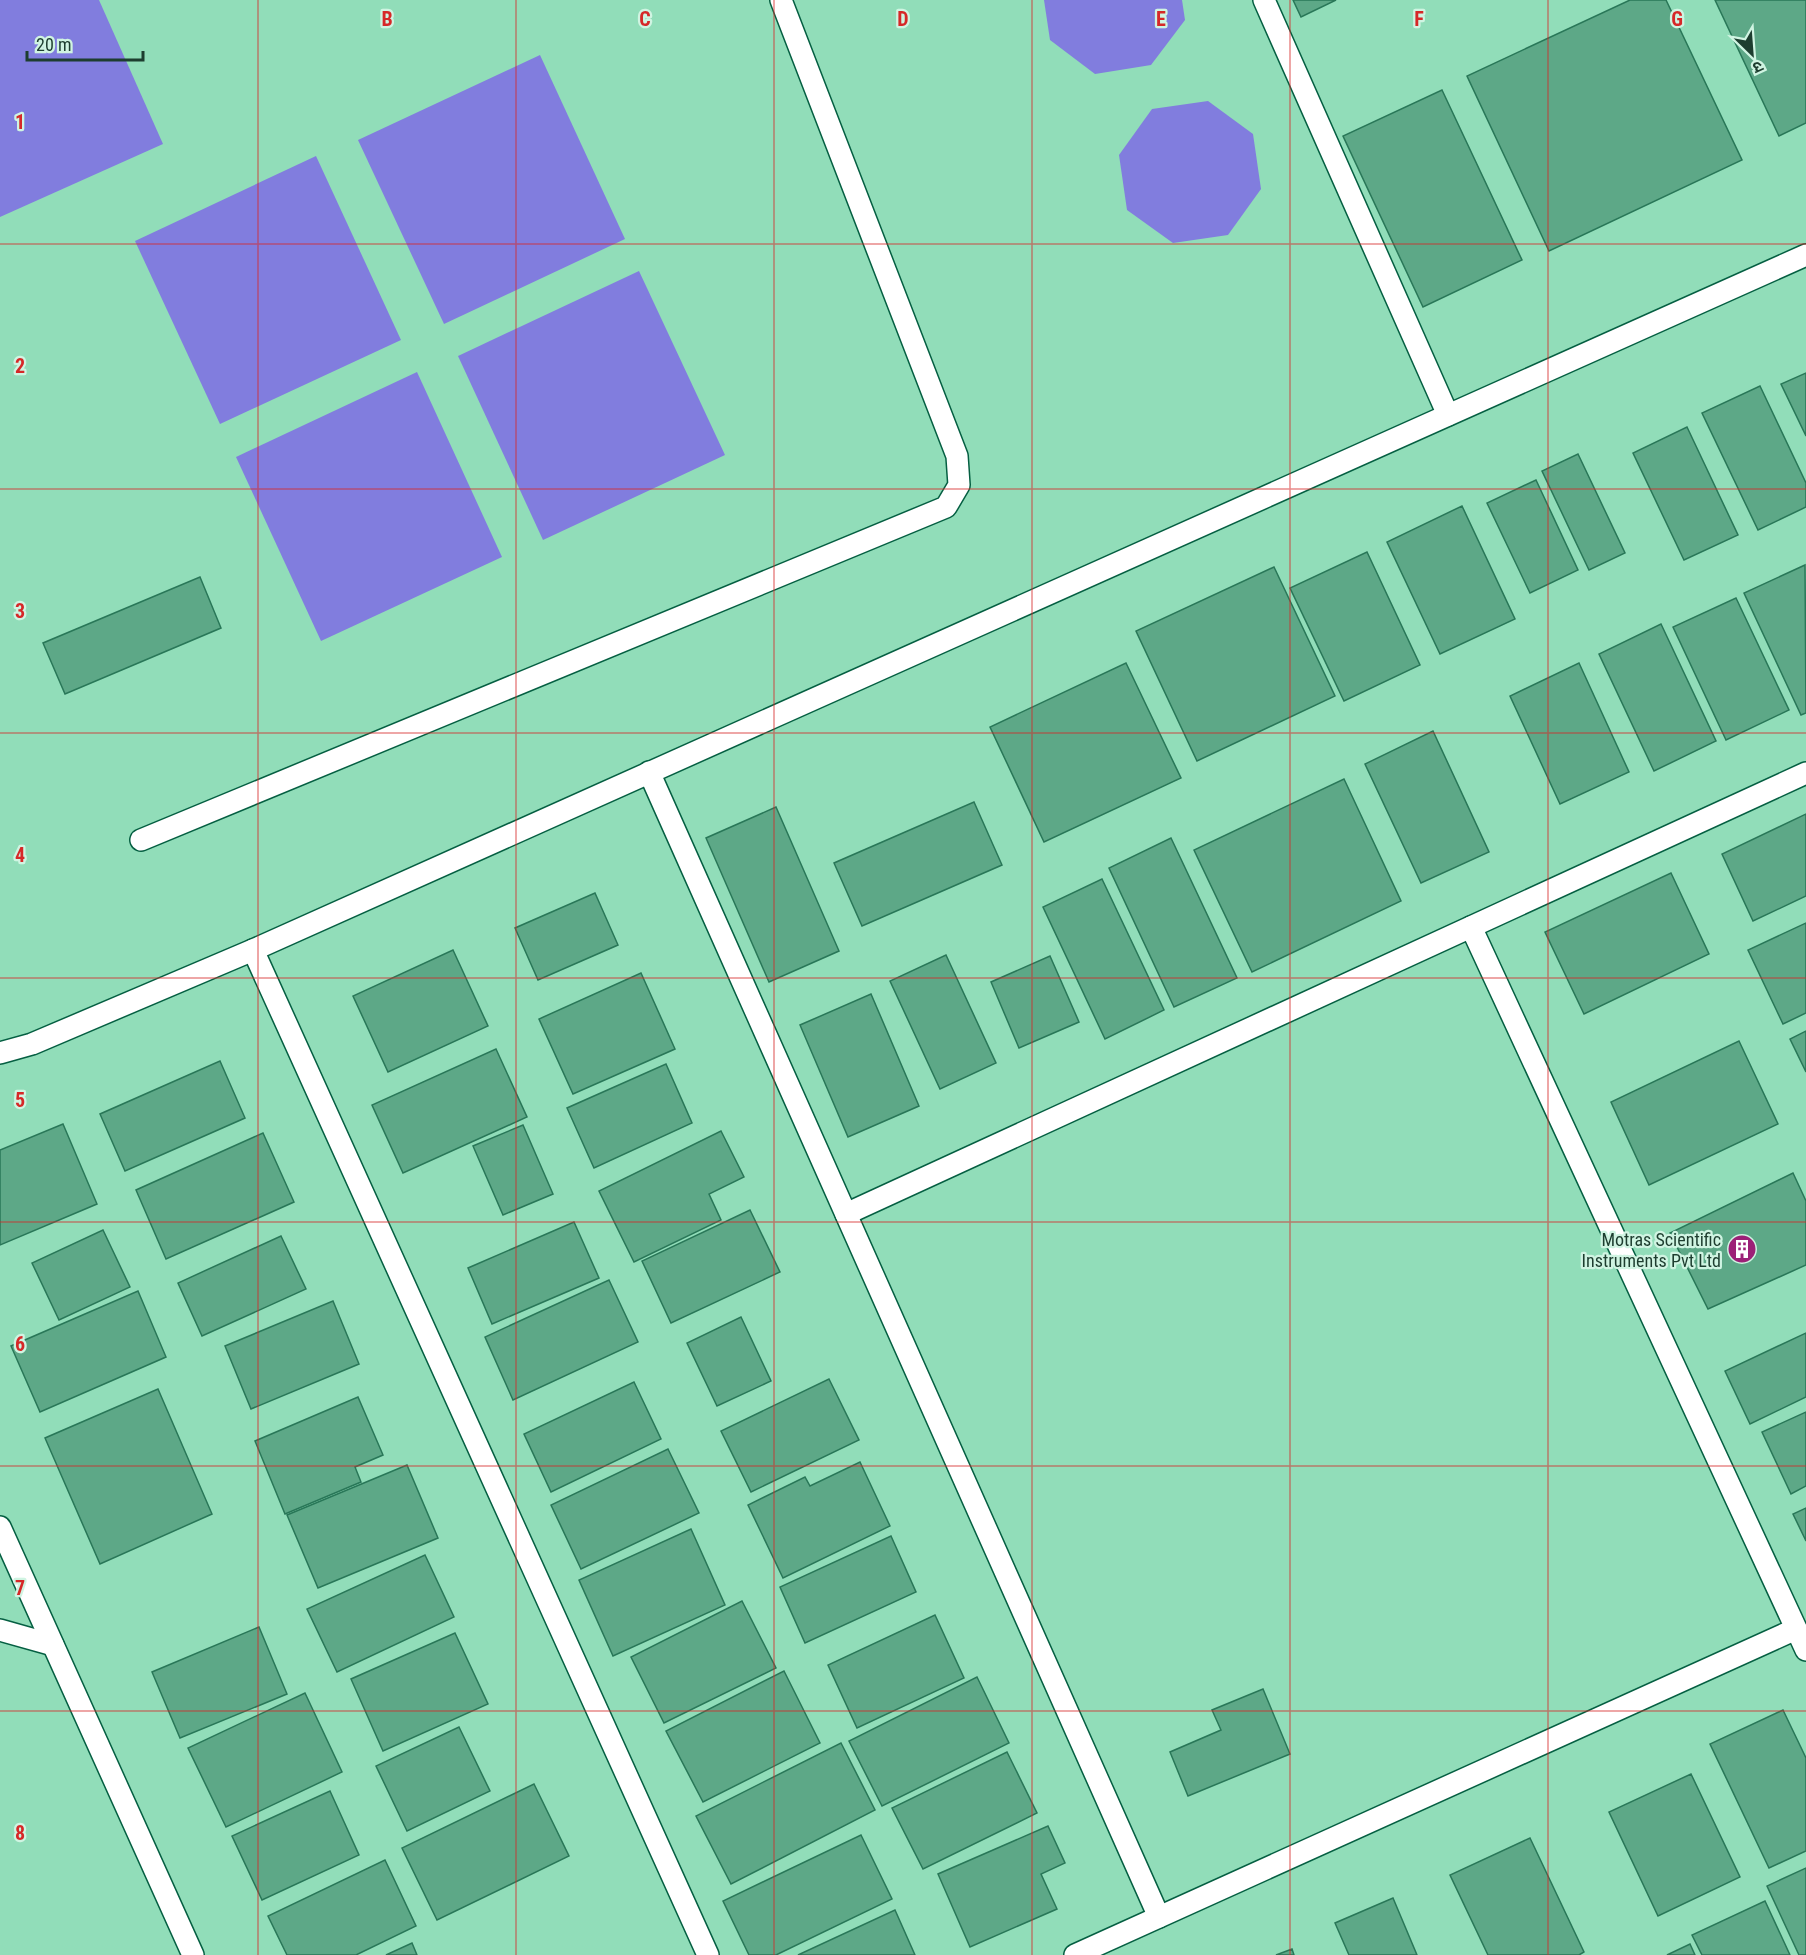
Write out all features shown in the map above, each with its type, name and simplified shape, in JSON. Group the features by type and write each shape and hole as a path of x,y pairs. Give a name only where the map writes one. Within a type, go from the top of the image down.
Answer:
{"lane":[{"path":"141,840 946,507 959,485 957,456 781,0"},
{"path":"1264,0 1448,415"},
{"path":"0,1053 32,1044 253,950 1806,255"},
{"path":"649,772 1159,1917"},
{"path":"846,1214 1806,773"},
{"path":"1471,927 1806,1650"},
{"path":"253,950 708,1955"},
{"path":"0,1068 32,1044"},
{"path":"0,1527 193,1955"},
{"path":"1075,1955 1796,1629"},
{"path":"0,1630 53,1645"}],"shaded area":[{"path":"0,0 99,0 163,144 0,217"},
{"path":"1044,0 1182,0 1185,20 1151,65 1095,74 1050,40"},
{"path":"540,55 625,239 444,324 358,140"},
{"path":"1208,101 1253,134 1261,189 1228,235 1173,243 1127,210 1119,155 1152,109"},
{"path":"316,156 401,340 220,424 135,241"},
{"path":"639,271 725,455 543,540 458,356"},
{"path":"417,372 502,557 321,641 236,457"}],"building":[{"path":"1293,0 1336,0 1301,17"},
{"path":"1630,0 1666,0 1742,160 1549,251 1467,76"},
{"path":"1715,0 1806,0 1806,123 1779,136"},
{"path":"1442,90 1522,260 1423,307 1343,136"},
{"path":"1806,373 1806,436 1781,384"},
{"path":"1760,386 1806,483 1806,507 1758,530 1702,413"},
{"path":"1687,427 1738,535 1684,560 1633,453"},
{"path":"1578,454 1625,553 1589,570 1542,471"},
{"path":"1536,480 1578,570 1530,593 1487,503"},
{"path":"1462,506 1515,619 1440,654 1387,542"},
{"path":"1367,552 1420,665 1344,701 1290,588"},
{"path":"1805,565 1806,713 1801,715 1744,593"},
{"path":"1274,567 1335,696 1197,761 1136,631"},
{"path":"200,577 221,628 65,694 43,643"},
{"path":"1736,598 1789,710 1726,740 1673,627"},
{"path":"1661,624 1716,741 1654,771 1599,654"},
{"path":"1126,663 1181,778 1044,842 990,727"},
{"path":"1579,663 1629,772 1560,804 1510,696"},
{"path":"1433,731 1489,852 1421,883 1365,764"},
{"path":"1344,779 1401,901 1252,972 1194,850"},
{"path":"974,802 1002,865 862,926 834,863"},
{"path":"776,807 839,951 769,982 706,838"},
{"path":"1806,814 1806,896 1753,921 1722,854"},
{"path":"1171,838 1237,978 1174,1007 1109,868"},
{"path":"1671,873 1709,954 1584,1014 1545,932"},
{"path":"1102,879 1164,1010 1105,1039 1043,907"},
{"path":"595,893 618,945 538,980 515,928"},
{"path":"1806,923 1806,1013 1783,1024 1748,950"},
{"path":"453,950 488,1026 388,1072 353,996"},
{"path":"946,955 996,1063 940,1089 890,981"},
{"path":"1050,956 1079,1022 1019,1048 991,982"},
{"path":"641,973 675,1049 573,1094 539,1019"},
{"path":"871,994 919,1106 848,1137 800,1025"},
{"path":"1806,1031 1806,1072 1790,1039"},
{"path":"1739,1041 1778,1124 1649,1185 1611,1102"},
{"path":"496,1049 527,1117 403,1173 372,1105"},
{"path":"220,1061 245,1118 125,1171 100,1114"},
{"path":"666,1064 692,1123 594,1168 567,1108"},
{"path":"63,1124 97,1204 0,1245 0,1150"},
{"path":"523,1125 553,1194 503,1215 473,1146"},
{"path":"721,1131 744,1177 709,1194 721,1220 634,1262 599,1191"},
{"path":"263,1133 294,1202 166,1259 136,1190"},
{"name":"Motras Scientific Instruments Pvt Ltd","path":"1793,1173 1806,1201 1806,1265 1708,1309 1670,1233"},
{"path":"750,1210 780,1272 671,1323 642,1261"},
{"path":"574,1222 599,1278 492,1324 468,1268"},
{"path":"103,1230 130,1287 59,1320 32,1263"},
{"path":"281,1236 306,1289 202,1336 178,1283"},
{"path":"609,1280 638,1342 513,1400 485,1337"},
{"path":"138,1291 166,1357 40,1412 11,1346"},
{"path":"333,1301 359,1364 251,1409 225,1346"},
{"path":"741,1317 771,1381 717,1406 687,1343"},
{"path":"1806,1333 1806,1397 1750,1424 1725,1371"},
{"path":"829,1379 859,1440 751,1492 721,1431"},
{"path":"634,1382 661,1439 551,1492 524,1434"},
{"path":"158,1389 212,1514 100,1564 45,1438"},
{"path":"358,1397 383,1455 355,1467 361,1482 285,1514 255,1441"},
{"path":"1806,1412 1806,1486 1791,1494 1762,1432"},
{"path":"668,1449 699,1513 581,1569 551,1505"},
{"path":"860,1462 890,1526 783,1578 748,1505 805,1477 810,1486"},
{"path":"407,1465 438,1538 318,1588 287,1515"},
{"path":"1806,1508 1806,1541 1793,1514"},
{"path":"691,1529 725,1605 613,1656 579,1580"},
{"path":"891,1536 916,1592 805,1643 780,1587"},
{"path":"425,1555 454,1617 337,1672 307,1609"},
{"path":"742,1601 776,1668 664,1723 631,1657"},
{"path":"935,1615 964,1678 857,1728 828,1665"},
{"path":"259,1627 287,1694 180,1738 152,1672"},
{"path":"455,1633 488,1704 383,1751 351,1679"},
{"path":"784,1671 820,1743 703,1802 666,1731"},
{"path":"977,1677 1009,1743 882,1806 849,1741"},
{"path":"1263,1689 1290,1754 1188,1796 1170,1752 1221,1730 1212,1710"},
{"path":"305,1693 342,1772 226,1827 188,1748"},
{"path":"1783,1710 1806,1758 1806,1851 1769,1868 1710,1744"},
{"path":"459,1727 490,1791 407,1831 376,1766"},
{"path":"841,1743 875,1810 731,1884 696,1816"},
{"path":"1007,1752 1037,1813 923,1869 892,1808"},
{"path":"1691,1774 1740,1877 1658,1916 1609,1812"},
{"path":"534,1784 569,1856 437,1920 402,1848"},
{"path":"330,1791 359,1855 262,1900 232,1836"},
{"path":"1048,1826 1065,1863 1041,1874 1057,1909 970,1947 938,1874"},
{"path":"861,1835 892,1899 776,1955 749,1955 723,1901"},
{"path":"1530,1838 1584,1952 1579,1955 1488,1955 1450,1875"},
{"path":"385,1860 416,1926 356,1955 287,1955 268,1916"},
{"path":"1806,1868 1806,1955 1799,1955 1767,1886"},
{"path":"1393,1898 1417,1955 1349,1955 1335,1923"},
{"path":"1765,1901 1790,1955 1702,1955 1692,1935"},
{"path":"895,1910 915,1955 798,1955"},
{"path":"412,1943 417,1955 386,1955"},
{"path":"1690,1944 1695,1955 1667,1955"},
{"path":"1292,1949 1294,1955 1276,1955"}],"place":[{"name":"Motras Scientific Instruments Pvt Ltd","path":"1742,1249"}]}
